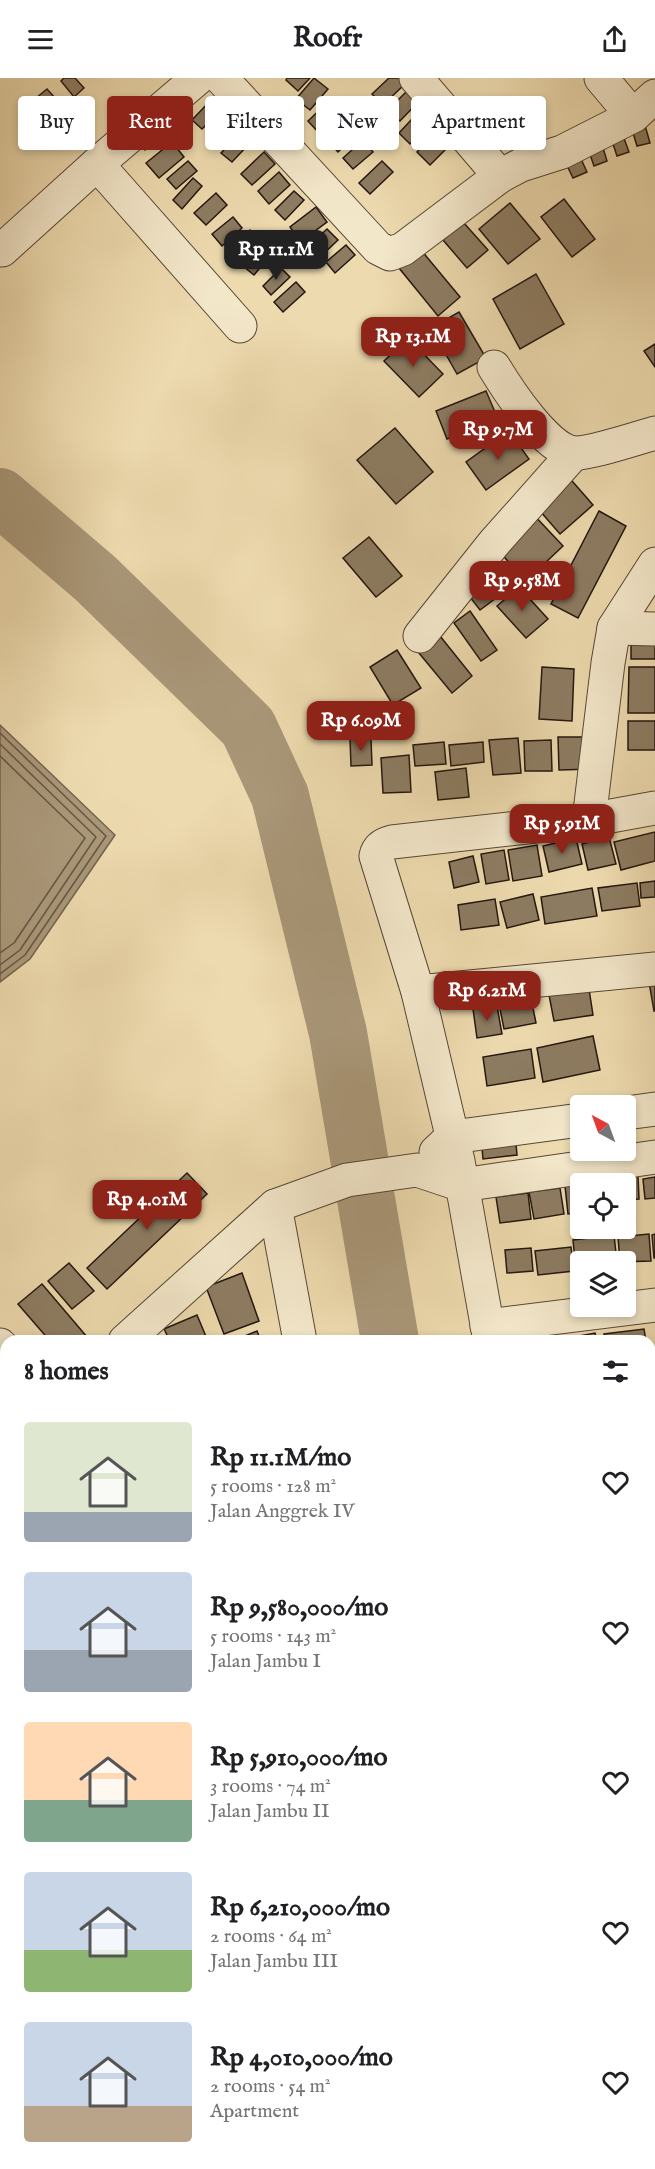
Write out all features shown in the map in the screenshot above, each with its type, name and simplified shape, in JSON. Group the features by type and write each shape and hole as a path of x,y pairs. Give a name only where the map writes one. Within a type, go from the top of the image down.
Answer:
{"street":[{"path":"2,250 198,78"},
{"path":"221,78 378,248 390,254 403,249 500,176 521,165 562,152 644,106 601,78"},
{"path":"416,78 500,176"},
{"path":"98,164 240,326"},
{"path":"494,367 514,400 549,439 574,453"},
{"path":"420,636 494,543 574,453 655,433"},
{"path":"589,820 614,628 655,564"},
{"path":"614,628 655,629"},
{"path":"655,808 589,820 392,842 381,847 376,856 418,993 462,1185 489,1334 655,1305"},
{"path":"418,993 655,969"},
{"path":"636,1112 655,1109"},
{"path":"417,1170 452,1137 570,1120"},
{"path":"135,1335 275,1206 347,1180 417,1170 462,1185 655,1156"},
{"path":"275,1206 299,1335"}],"water":[{"path":"0,725 115,835 30,959 0,982"}],"building":[{"path":"64,78 75,78 84,88 73,96 61,81"},
{"path":"287,78 310,78 298,91 286,80"},
{"path":"314,78 328,89 322,96 316,96 316,103 310,110 304,105 304,96 299,96"},
{"path":"389,78 400,78 406,83 392,96 372,94"},
{"path":"414,84 425,95 411,96 411,110 400,121 399,99"},
{"path":"47,89 53,96 38,96"},
{"path":"205,106 205,126 202,129 193,119"},
{"path":"316,113 316,130 308,121"},
{"path":"411,120 410,144 399,133"},
{"path":"644,122 650,143 637,146 631,126"},
{"path":"621,130 629,152 617,156 610,135"},
{"path":"601,141 607,161 594,166 587,146"},
{"path":"162,150 178,150 184,157 159,178 146,163"},
{"path":"224,150 243,150 232,162 221,153"},
{"path":"352,150 371,150 373,152 353,169 343,158"},
{"path":"419,150 445,150 430,165 417,152"},
{"path":"577,150 587,172 573,178 563,157"},
{"path":"264,152 275,164 252,185 241,174"},
{"path":"188,161 197,171 176,189 167,179"},
{"path":"382,161 393,172 370,194 359,183"},
{"path":"279,172 290,185 269,204 258,191"},
{"path":"193,178 202,186 182,209 173,200"},
{"path":"294,191 304,200 285,220 275,210"},
{"path":"216,193 227,205 206,225 194,213"},
{"path":"564,199 595,239 572,257 541,217"},
{"path":"510,203 540,239 508,264 479,229"},
{"path":"316,207 327,222 300,242 290,227"},
{"path":"233,217 242,228 222,246 212,234"},
{"path":"463,222 488,250 467,268 443,240"},
{"path":"327,229 338,240 319,258 308,247"},
{"path":"250,230 259,240 238,260 228,251"},
{"path":"346,245 355,255 335,273 326,262"},
{"path":"259,248 269,257 254,275 244,267"},
{"path":"421,250 460,297 438,316 399,268"},
{"path":"281,268 290,277 271,295 263,286"},
{"path":"536,274 564,324 520,349 493,299"},
{"path":"296,282 305,292 283,312 274,302"},
{"path":"459,312 486,358 457,374 431,328"},
{"path":"408,338 443,374 419,397 384,361"},
{"path":"655,344 655,367 644,351"},
{"path":"486,391 498,419 447,439 436,411"},
{"path":"395,428 433,472 396,504 357,460"},
{"path":"509,431 529,459 486,490 466,462"},
{"path":"566,474 593,505 560,534 533,503"},
{"path":"599,511 626,526 578,618 551,604"},
{"path":"532,513 563,546 526,581 495,547"},
{"path":"369,537 402,576 376,597 343,558"},
{"path":"491,567 508,589 480,610 463,588"},
{"path":"519,587 548,619 526,638 497,606"},
{"path":"470,611 497,650 481,661 454,623"},
{"path":"440,636 472,676 452,693 419,653"},
{"path":"631,636 655,636 655,659 631,659"},
{"path":"397,650 421,688 393,705 370,667"},
{"path":"542,667 574,669 572,721 539,719"},
{"path":"629,667 655,667 655,713 628,713"},
{"path":"628,721 655,721 655,750 628,750"},
{"path":"558,737 593,737 594,769 559,770"},
{"path":"518,738 521,773 493,775 489,740"},
{"path":"350,739 371,739 372,765 351,766"},
{"path":"551,740 552,771 525,771 524,741"},
{"path":"444,742 446,764 415,766 413,745"},
{"path":"483,742 484,762 451,766 449,745"},
{"path":"409,755 411,792 383,793 381,758"},
{"path":"466,768 469,797 438,800 435,772"},
{"path":"655,832 655,861 621,870 614,842"},
{"path":"609,837 616,864 588,870 582,844"},
{"path":"576,838 582,864 549,872 543,846"},
{"path":"537,845 542,876 513,881 508,850"},
{"path":"504,850 509,880 486,884 481,854"},
{"path":"473,856 479,882 454,888 449,862"},
{"path":"655,881 655,897 641,898 640,883"},
{"path":"637,883 640,906 602,911 598,888"},
{"path":"592,888 597,916 545,924 541,897"},
{"path":"533,894 539,920 507,928 500,902"},
{"path":"495,899 499,925 461,930 458,905"},
{"path":"655,981 655,1011 654,1011 649,982"},
{"path":"589,989 593,1015 554,1021 549,995"},
{"path":"531,998 536,1023 504,1029 499,1004"},
{"path":"497,1006 502,1034 477,1038 473,1009"},
{"path":"593,1036 600,1070 543,1082 537,1048"},
{"path":"531,1049 535,1078 487,1086 483,1057"},
{"path":"515,1133 517,1155 483,1159 481,1138"},
{"path":"187,1173 207,1194 107,1289 87,1268"},
{"path":"636,1176 638,1176 639,1199 636,1199"},
{"path":"655,1177 655,1198 645,1199 643,1179"},
{"path":"570,1185 570,1214 568,1214 565,1186"},
{"path":"560,1188 564,1214 534,1219 529,1192"},
{"path":"528,1193 531,1219 500,1223 496,1197"},
{"path":"649,1234 651,1261 636,1261 636,1251 619,1251 618,1239 636,1239 636,1235"},
{"path":"655,1234 655,1258 654,1258 652,1235"},
{"path":"614,1239 616,1251 574,1251 573,1240"},
{"path":"571,1247 570,1271 538,1275 535,1251"},
{"path":"531,1248 533,1271 507,1273 505,1250"},
{"path":"69,1263 94,1291 72,1309 48,1281"},
{"path":"242,1273 259,1321 224,1334 206,1287"},
{"path":"42,1284 85,1335 45,1335 18,1304"},
{"path":"197,1315 205,1335 167,1335 164,1329"},
{"path":"644,1329 645,1335 604,1335"}],"waterway":[{"path":"0,497 95,578 248,727 280,796 338,1033 389,1335"}]}
